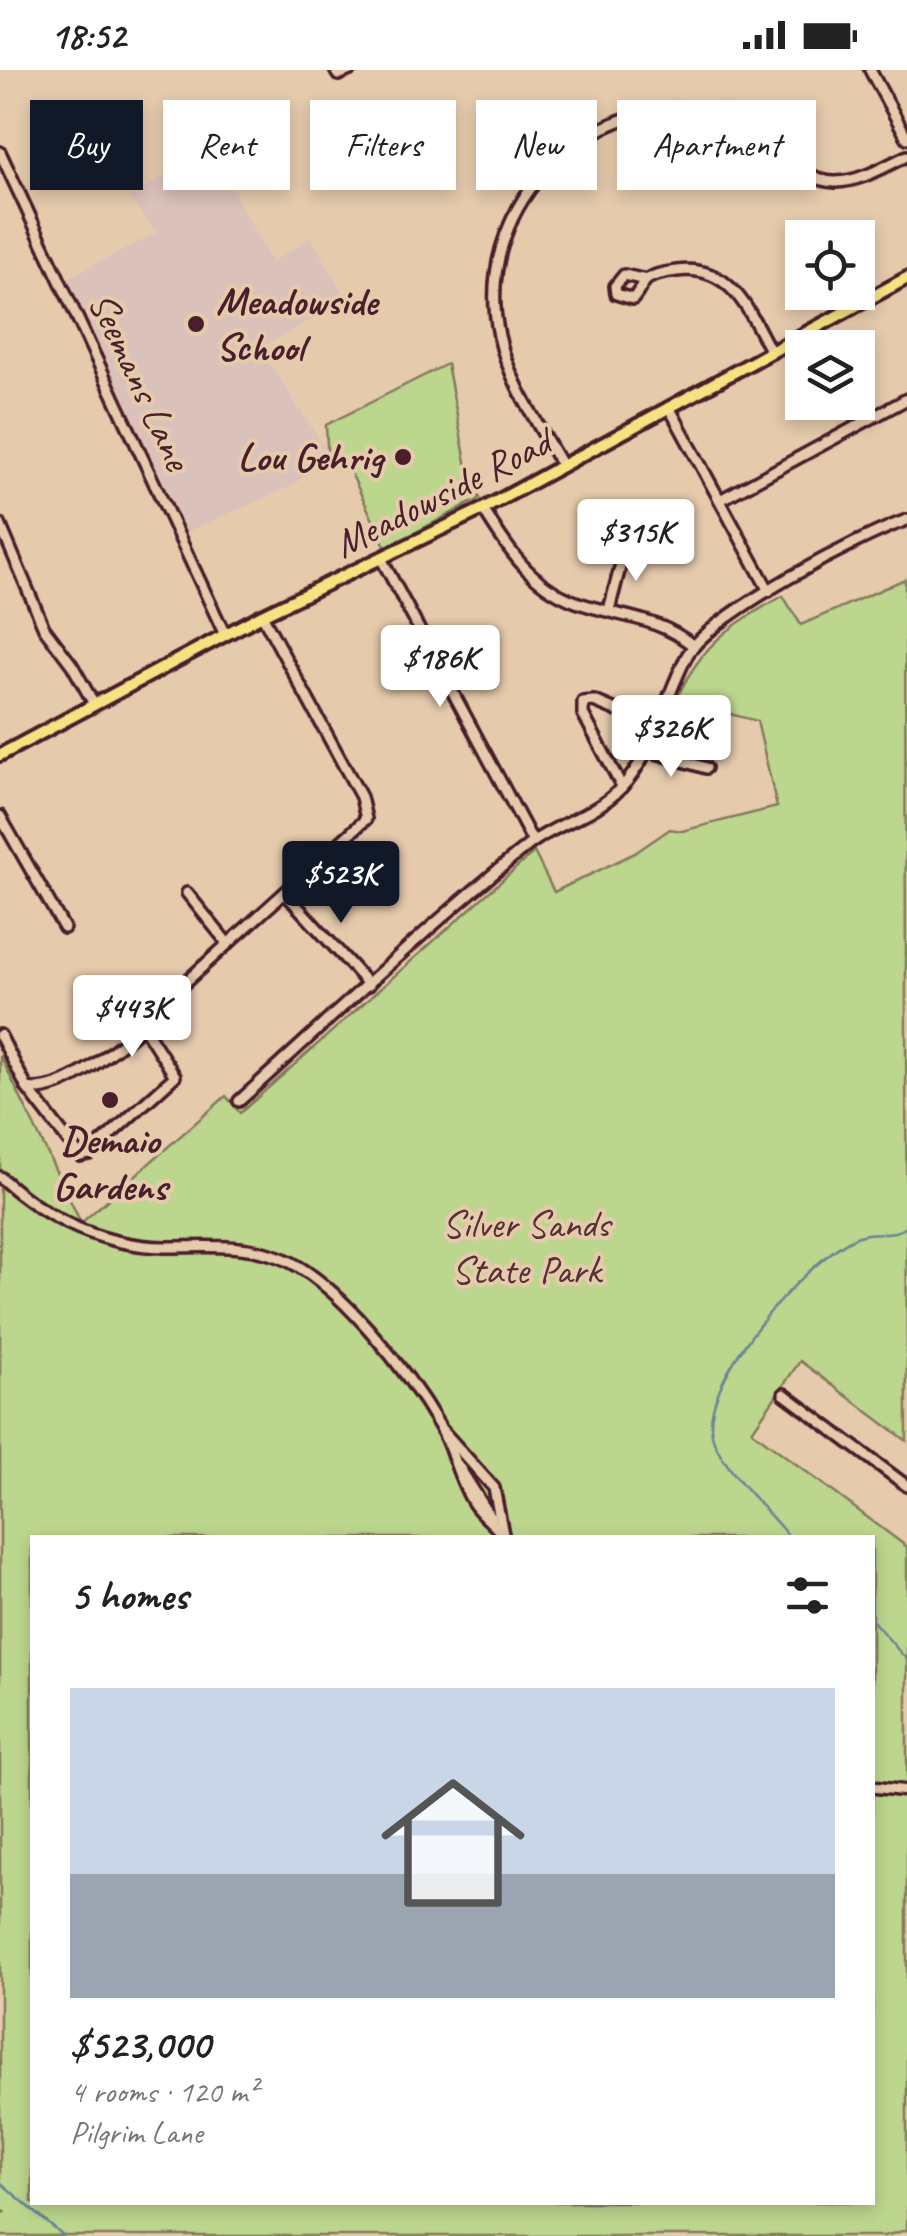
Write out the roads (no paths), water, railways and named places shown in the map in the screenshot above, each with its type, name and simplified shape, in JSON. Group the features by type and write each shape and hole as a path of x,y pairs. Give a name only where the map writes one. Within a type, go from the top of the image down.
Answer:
{"main road":[{"name":"Meadowside Road","path":"0,755 262,615 484,508 907,278"}],"street":[{"path":"336,70 338,76 350,70"},
{"path":"870,70 907,138"},
{"path":"562,466 512,374 499,337 495,301 498,259 510,222 532,184 554,160 609,124 646,112 680,109 715,111 752,122 773,136 809,174 823,180 852,180 907,156"},
{"name":"Seemans Lane","path":"0,152 225,634"},
{"path":"646,280 685,270 723,280 740,295 771,352"},
{"path":"722,499 907,399"},
{"path":"670,407 768,590"},
{"path":"484,508 515,559 537,580 576,602 645,618 694,646"},
{"path":"239,1100 533,842 603,804 622,788 646,750 694,646 768,590 907,520"},
{"path":"0,524 44,628 72,665 94,704"},
{"path":"609,610 625,548"},
{"path":"382,560 533,842"},
{"path":"179,988 366,819 361,797 262,615"},
{"path":"622,788 584,714 583,702 594,701 654,726"},
{"path":"646,750 706,768"},
{"path":"0,816 64,928"},
{"path":"187,894 228,944"},
{"path":"286,894 369,985"},
{"path":"0,1035 27,1088 48,1119 74,1152 85,1157 173,1082 173,1069 143,1026 88,1068 39,1090 27,1088"},
{"path":"0,1178 42,1210 92,1234 132,1245 242,1248 298,1266 329,1290 361,1325 441,1429 494,1488 504,1535"},
{"path":"784,1394 907,1486"},
{"path":"441,1429 455,1462 503,1535"},
{"path":"875,1787 907,1792"}],"waterway":[{"path":"787,1535 738,1478 714,1441 712,1417 720,1389 758,1327 810,1270 856,1237 907,1227"},
{"path":"875,1623 907,1660"},
{"path":"0,2182 63,2236"}],"place":[{"name":"Meadowside School","path":"196,324"},
{"name":"Lou Gehrig","path":"403,457"},
{"name":"Demaio Gardens","path":"110,1100"}],"park label":[{"name":"Silver Sands State Park","path":"526,1247"}]}
